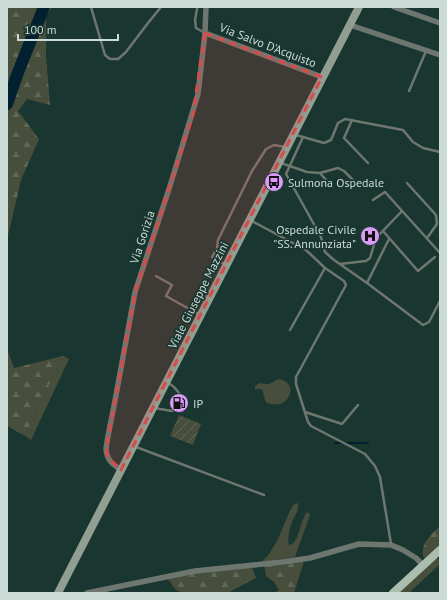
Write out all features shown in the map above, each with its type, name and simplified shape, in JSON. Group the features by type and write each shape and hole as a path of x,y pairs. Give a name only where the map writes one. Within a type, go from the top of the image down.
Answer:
{"main road":[{"name":"Viale Giuseppe Mazzini","path":"58,593 359,7"},
{"path":"392,593 439,552"}],"street":[{"name":"Via Gorizia","path":"121,470 114,466 108,458 106,448 135,292 196,102 205,33 206,7"},
{"path":"394,7 440,23"},
{"path":"350,25 440,55"},
{"name":"Via Salvo D'Acquisto","path":"205,33 322,77"},
{"path":"87,593 195,571 310,558 359,544 391,545 416,558 423,565"}],"lane":[{"path":"91,7 105,55 110,59 118,59 126,52 161,7"},
{"path":"197,7 195,20 196,28 205,33"},
{"path":"409,91 426,50"},
{"path":"294,134 324,144 331,140 338,123 346,119 403,130 413,142 423,148 440,152"},
{"path":"352,120 344,138 368,164"},
{"path":"303,137 286,174 321,237 325,252 422,325 430,322 440,301"},
{"path":"226,265 212,258 217,249 218,240 252,171 266,149 274,145 286,148"},
{"path":"279,162 306,172 320,173 338,168 344,170 354,181"},
{"path":"320,173 332,187"},
{"path":"407,183 436,215 437,224 427,238"},
{"path":"373,200 385,192 440,253"},
{"path":"340,264 366,261 370,258 376,238 402,211"},
{"path":"250,219 306,250 325,268 344,281 346,286 296,377 296,384 308,422 311,426 365,454 376,466 380,477 391,545"},
{"path":"383,231 418,271 435,257"},
{"path":"367,283 389,239"},
{"path":"290,330 325,268"},
{"path":"156,276 172,285 166,296 200,315"},
{"path":"153,407 172,411 180,394 173,386 166,382"},
{"path":"305,412 342,424 358,405"},
{"path":"133,446 264,495"}],"highlighted area":[{"path":"205,33 322,77 121,470 108,458 106,449 135,292 193,114"}],"green space":[{"path":"7,7 52,7 46,17 46,56 50,105 27,99 18,111 39,139 21,180 7,240"},
{"path":"7,349 14,368 63,356 25,436 7,426"},
{"path":"63,356 69,359 31,440 25,436"},
{"path":"279,379 286,382 290,386 288,398 280,404 267,403 261,389 255,389 255,386 260,383 269,384"},
{"path":"179,415 201,424 193,445 170,436"},
{"path":"298,503 297,511 290,530 288,540 289,545 296,539 307,512 310,515 295,557 262,562 277,541 293,505"},
{"path":"440,526 440,545 424,559 424,545 429,537"},
{"path":"436,559 440,559 440,564 409,593 398,593"},
{"path":"304,561 294,593 275,593 279,590 274,582 266,576 264,565"},
{"path":"252,567 256,578 231,591 231,593 182,593 175,589 168,579 191,573"}],"waterway":[{"path":"7,104 44,7"},
{"path":"335,443 368,443"}],"place":[{"name":"Sulmona Ospedale","path":"274,182"},
{"name":"Ospedale Civile \"SS. Annunziata\"","path":"370,236"},
{"name":"IP","path":"179,403"}]}
